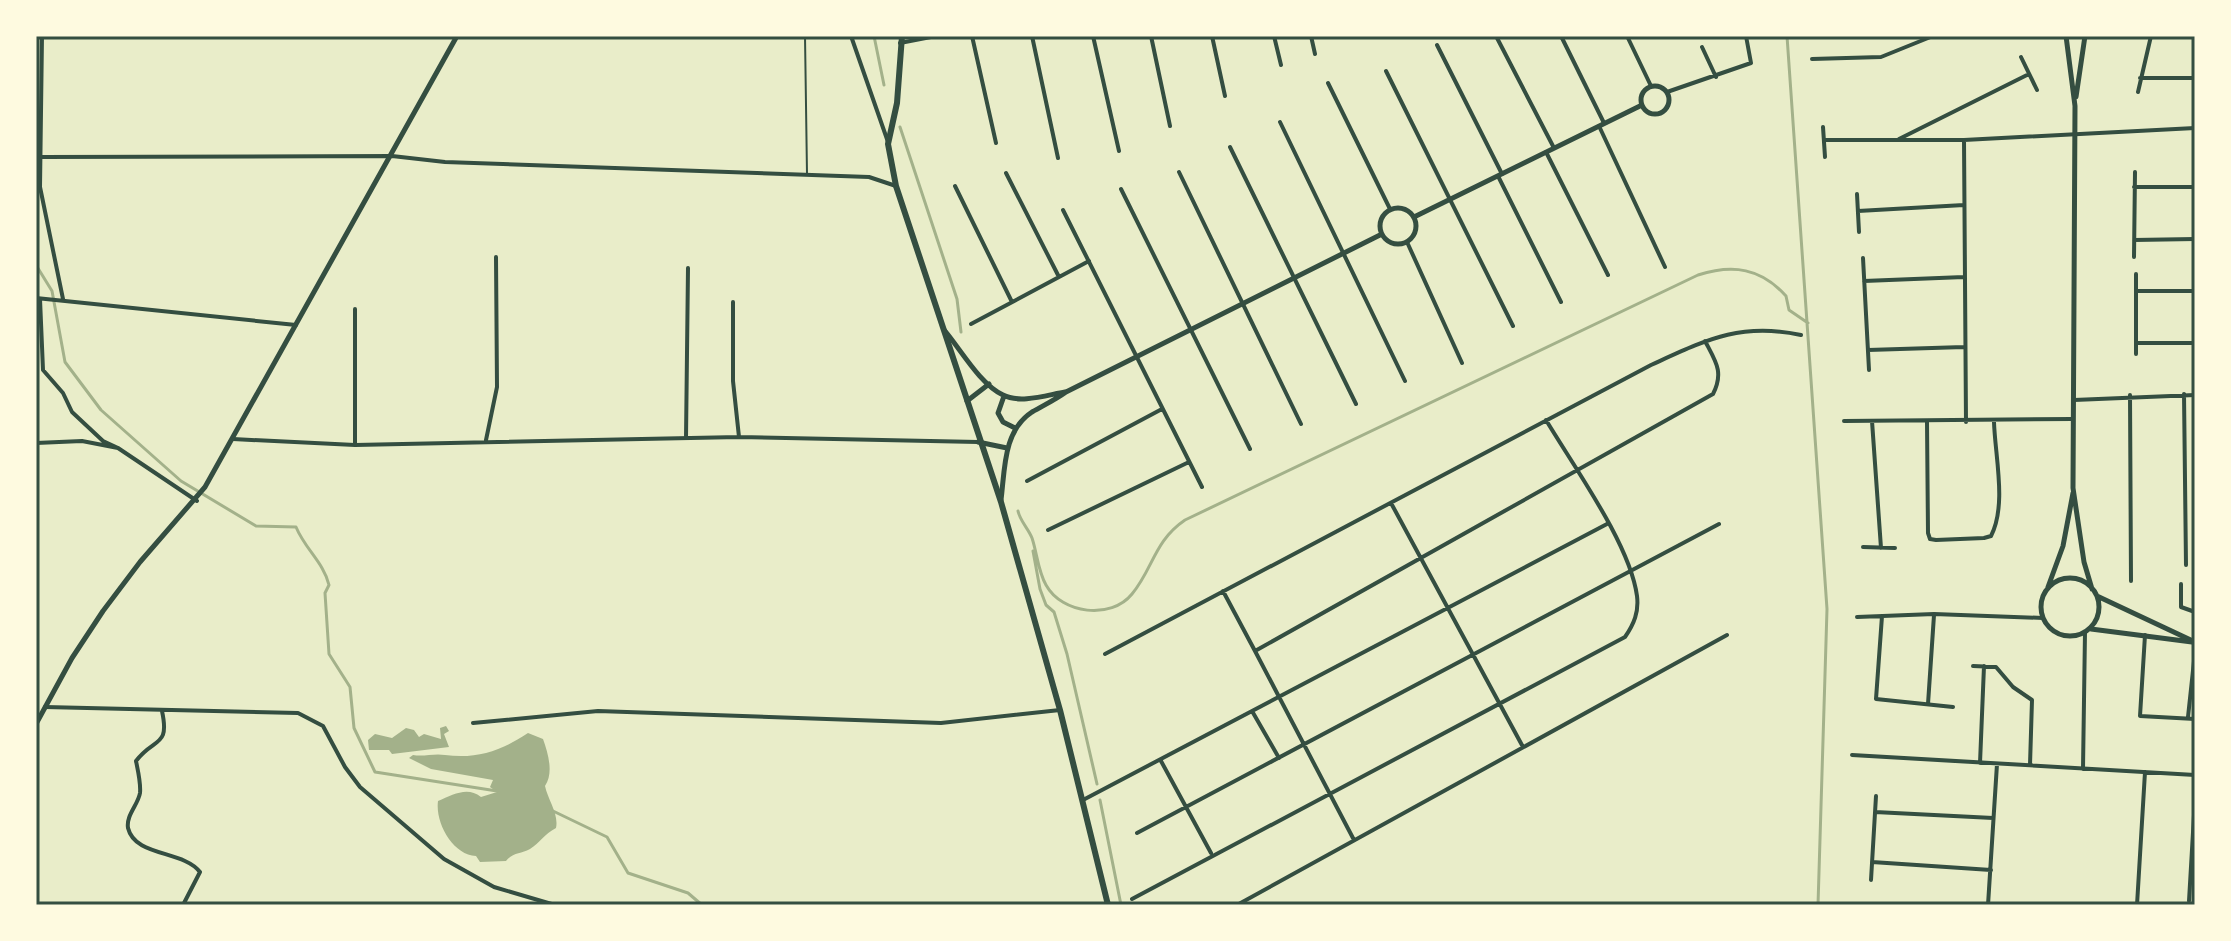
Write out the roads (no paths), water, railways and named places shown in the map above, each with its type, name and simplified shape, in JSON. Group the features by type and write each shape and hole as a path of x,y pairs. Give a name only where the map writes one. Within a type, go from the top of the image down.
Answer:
{"main road":[{"path":"891,37 901,40 897,103 888,144 896,186 978,442 1001,502 1060,710 1108,905"}],"street":[{"path":"42,36 40,187 63,299"},
{"path":"36,724 72,658 103,611 140,562 197,501 457,36"},
{"path":"851,36 888,144"},
{"path":"901,40 936,36"},
{"path":"972,36 996,143"},
{"path":"1032,36 1058,158"},
{"path":"1093,36 1119,151"},
{"path":"1151,36 1170,126"},
{"path":"1212,36 1225,96"},
{"path":"1274,36 1281,65"},
{"path":"1311,36 1315,54"},
{"path":"1496,36 1554,148"},
{"path":"1561,36 1665,267"},
{"path":"1627,36 1651,86"},
{"path":"1667,92 1751,63 1746,36"},
{"path":"1812,59 1881,57 1933,36"},
{"path":"2066,36 2075,106 2073,488 2084,562 2097,596 2195,643"},
{"path":"2075,106 2085,36"},
{"path":"2138,92 2151,36"},
{"path":"1437,45 1561,302"},
{"path":"1702,47 1716,77"},
{"path":"2021,57 2037,90"},
{"path":"1386,71 1513,326"},
{"path":"1897,140 2029,74"},
{"path":"2140,78 2195,78"},
{"path":"1328,83 1390,209"},
{"path":"1651,86 1660,86 1667,92 1669,101 1661,112 1652,114 1642,105 1643,92 1651,86"},
{"path":"1414,217 1642,105"},
{"path":"1280,122 1405,381"},
{"path":"1823,127 1825,157"},
{"path":"1824,140 1964,140 2052,136 2075,131 2195,128"},
{"path":"1964,140 1966,422"},
{"path":"1230,147 1356,404"},
{"path":"1546,152 1608,275"},
{"path":"42,157 392,156 445,162 869,177 896,186"},
{"path":"1179,172 1301,424"},
{"path":"2134,257 2135,172"},
{"path":"1006,173 1059,277"},
{"path":"955,186 1012,302"},
{"path":"2134,187 2195,187"},
{"path":"1121,189 1250,449"},
{"path":"1857,194 1859,232"},
{"path":"1858,211 1964,205"},
{"path":"1390,209 1406,209 1414,217 1416,228 1407,242 1396,244 1382,234 1381,223 1390,209"},
{"path":"1063,210 1202,487"},
{"path":"1001,502 1007,448 1015,428 1066,392 1382,234"},
{"path":"2134,240 2195,239"},
{"path":"1407,242 1462,363"},
{"path":"486,440 487,419 497,387 496,257"},
{"path":"1863,258 1869,370"},
{"path":"971,324 1089,261"},
{"path":"686,438 688,268"},
{"path":"2136,274 2136,354"},
{"path":"1864,281 1964,277"},
{"path":"2136,291 2195,291"},
{"path":"197,501 103,441 72,412 63,393 43,370 38,298 296,325"},
{"path":"733,302 733,381 739,437"},
{"path":"355,309 355,445"},
{"path":"1105,654 1546,420 1705,341 1723,333 1770,328 1801,335"},
{"path":"944,330 989,384 1004,396 1029,398 1066,392"},
{"path":"1255,651 1713,394 1720,380 1720,368 1705,341"},
{"path":"2137,343 2195,343"},
{"path":"1868,350 1964,347"},
{"path":"966,402 989,384"},
{"path":"2184,394 2186,565"},
{"path":"2072,400 2130,395 2195,395"},
{"path":"2130,395 2131,581"},
{"path":"1004,396 998,413 1003,422 1015,428"},
{"path":"1027,481 1163,408"},
{"path":"1844,421 2072,419"},
{"path":"1132,899 1211,853 1625,637 1635,623 1637,600 1631,571 1546,420"},
{"path":"1872,421 1881,548"},
{"path":"1927,422 1930,539 1991,536 1998,514 1994,422"},
{"path":"233,439 355,445 739,437 978,442 1007,448"},
{"path":"36,443 82,441 118,448"},
{"path":"1048,530 1189,462"},
{"path":"2073,488 2063,546 2042,599 2043,618 2056,633 2076,636 2087,630 2098,613 2097,596"},
{"path":"1391,503 1523,747"},
{"path":"1083,800 1607,524"},
{"path":"1137,833 1719,524"},
{"path":"1863,547 1895,548"},
{"path":"2046,590 2060,579 2069,578 2092,589"},
{"path":"2181,584 2181,607 2195,612"},
{"path":"1223,591 1354,840"},
{"path":"1857,617 1934,614 2043,618"},
{"path":"1928,704 1934,614"},
{"path":"1882,615 1876,699 1953,707"},
{"path":"2087,630 2195,643"},
{"path":"2083,769 2087,630"},
{"path":"1237,905 1727,635"},
{"path":"2145,635 2140,716 2195,719"},
{"path":"2188,718 2195,652"},
{"path":"1973,666 1996,667 2013,687 2032,700 2030,765"},
{"path":"1980,763 1984,666"},
{"path":"45,707 298,713 323,726 345,767 360,787 444,859 494,887 555,905"},
{"path":"473,723 598,711 951,723 1060,710"},
{"path":"162,711 167,731 162,740 143,751 136,761 140,794 128,822 129,833 141,844 161,854 185,858 200,872 183,905"},
{"path":"1252,711 1279,758"},
{"path":"1852,755 2195,775"},
{"path":"1160,760 1211,853"},
{"path":"1988,905 1997,764"},
{"path":"2137,905 2145,772"},
{"path":"1871,880 1876,796"},
{"path":"1875,812 1994,818"},
{"path":"2189,901 2193,883 2194,815"},
{"path":"1872,862 1991,870"}],"lane":[{"path":"805,36 807,174"}],"waterway":[{"path":"874,36 884,85"},
{"path":"1787,36 1827,609 1818,905"},
{"path":"900,127 957,299 961,332"},
{"path":"36,265 52,291 65,362 101,410 181,481 256,526 296,527 327,577 329,585 325,593 329,654 350,687 354,728 375,772 497,791"},
{"path":"1018,511 1032,538 1043,580 1053,595 1087,610 1112,608 1132,594 1160,546 1185,520 1698,275 1735,269 1756,274 1767,279 1786,296 1789,310 1808,323"},
{"path":"1033,551 1040,589 1046,605 1054,612 1067,654 1097,784"},
{"path":"1100,800 1121,905"},
{"path":"553,811 607,837 628,873 688,893 702,905"}]}
